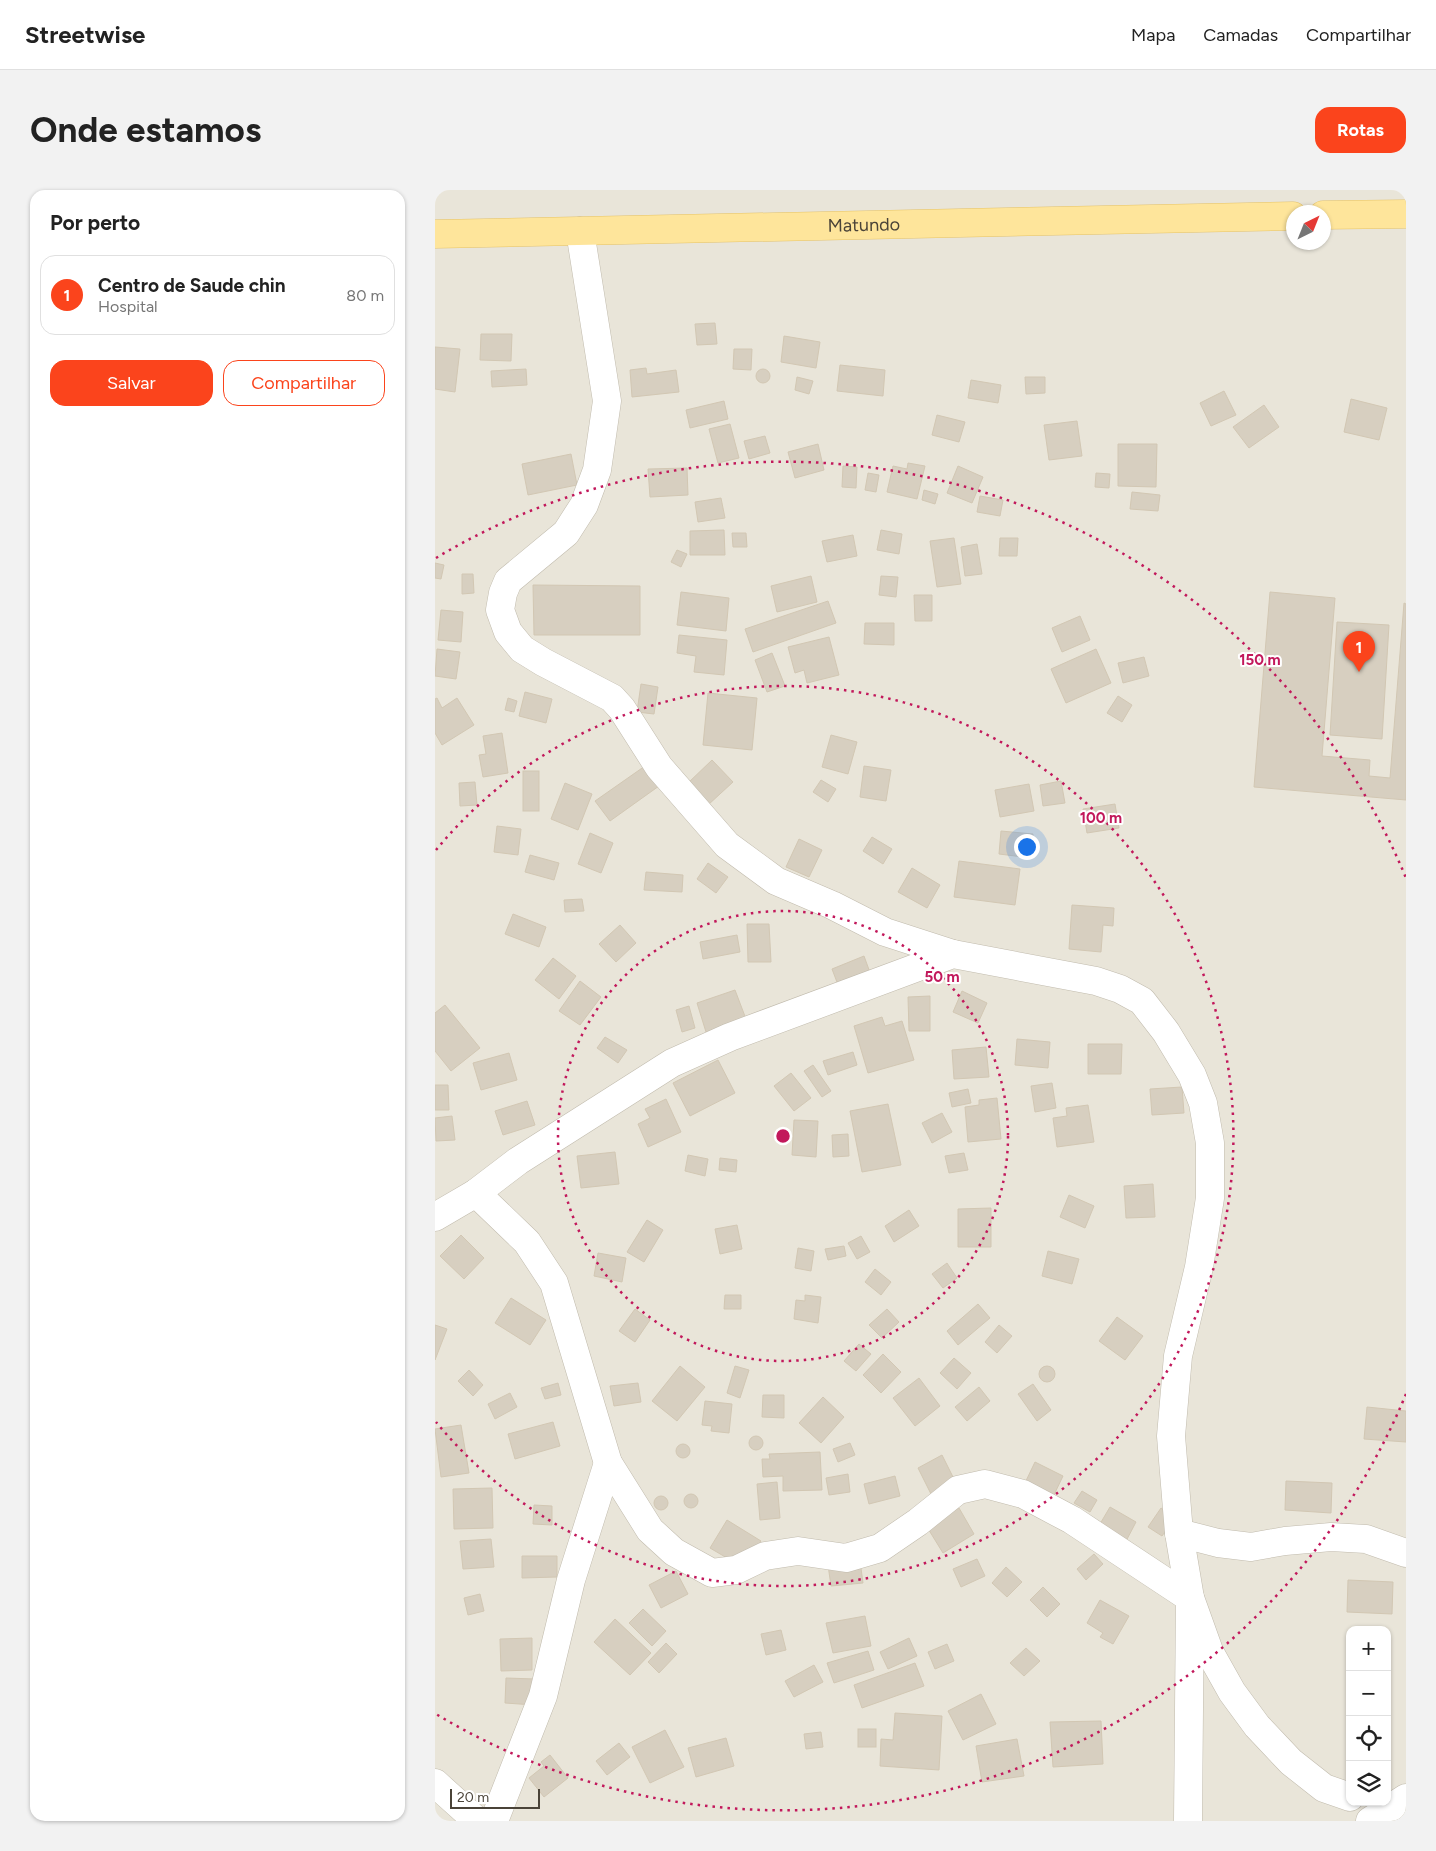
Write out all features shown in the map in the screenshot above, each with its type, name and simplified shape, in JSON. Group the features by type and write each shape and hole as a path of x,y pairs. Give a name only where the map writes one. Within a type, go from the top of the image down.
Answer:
{"main road":[{"path":"1331,215 1406,214"},
{"name":"Matundo","path":"435,234 1286,216"}],"street":[{"path":"580,231 607,401 597,470 584,505 566,534 508,581 503,593 500,610 508,632 522,649 612,698 622,709 659,767 727,845 776,880 832,905 885,932 953,954 1096,981 1120,989 1142,1001 1166,1032 1192,1075 1203,1104 1211,1143 1211,1198 1199,1267 1178,1356 1171,1436 1179,1533 1190,1598 1187,1821"},
{"path":"435,1218 476,1193 518,1161 672,1062 730,1037 953,954"},
{"path":"476,1193 527,1242 554,1283 608,1463 650,1530 673,1552 712,1573 737,1570 765,1556 798,1551 846,1558 880,1548 918,1522 958,1490 985,1484 1023,1494 1072,1520 1190,1598 1209,1650 1232,1692 1257,1726 1291,1762 1324,1788 1346,1796"},
{"path":"493,1821 543,1696 571,1580 608,1463"},
{"path":"1179,1533 1218,1543 1251,1546 1331,1537 1366,1539 1406,1553"},
{"path":"435,1783 477,1821"},
{"path":"1391,1799 1406,1798"},
{"path":"1371,1821 1406,1798"}],"shaded area":[{"path":"435,190 1406,190 1406,1821 435,1821"}],"building":[{"path":"715,323 717,344 697,345 695,324"},
{"path":"481,334 512,334 511,361 480,360"},
{"path":"784,336 820,342 816,368 781,362"},
{"path":"435,347 460,349 455,392 435,389"},
{"path":"734,349 752,349 751,370 733,369"},
{"path":"840,365 885,370 883,396 837,391"},
{"path":"646,368 647,374 676,370 679,392 632,397 630,370"},
{"path":"526,369 527,385 492,387 491,371"},
{"path":"763,369 768,371 770,376 768,381 763,383 758,381 756,376 758,371"},
{"path":"797,377 813,381 809,394 795,390"},
{"path":"1025,377 1045,377 1045,393 1026,394"},
{"path":"971,380 1001,385 998,403 968,398"},
{"path":"1224,391 1236,415 1211,426 1200,403"},
{"path":"1351,399 1387,408 1379,440 1344,432"},
{"path":"724,401 728,419 690,428 686,410"},
{"path":"1264,405 1279,427 1249,448 1233,427"},
{"path":"937,415 965,422 959,442 932,435"},
{"path":"1077,421 1082,456 1049,460 1044,425"},
{"path":"730,424 739,458 718,463 709,429"},
{"path":"765,436 770,453 749,459 744,441"},
{"path":"818,444 824,470 795,478 788,452"},
{"path":"1118,444 1157,444 1156,487 1118,486"},
{"path":"571,454 577,485 528,495 522,464"},
{"path":"908,463 925,466 917,499 887,492 893,466 907,469"},
{"path":"843,466 857,467 856,488 842,487"},
{"path":"958,466 983,477 972,503 947,493"},
{"path":"687,468 688,495 650,497 648,469"},
{"path":"868,473 879,475 876,492 865,490"},
{"path":"1096,473 1110,474 1109,488 1095,487"},
{"path":"924,490 938,494 935,504 922,500"},
{"path":"1132,492 1160,495 1158,511 1130,509"},
{"path":"980,496 1003,500 1000,516 977,512"},
{"path":"721,498 725,518 698,522 695,502"},
{"path":"724,530 725,555 690,555 690,531"},
{"path":"881,530 902,534 899,554 877,550"},
{"path":"732,533 746,533 747,547 733,547"},
{"path":"853,535 857,556 827,562 822,541"},
{"path":"954,538 961,584 937,587 930,541"},
{"path":"1000,538 1018,538 1017,556 999,556"},
{"path":"977,544 982,574 965,576 961,547"},
{"path":"677,550 687,554 681,567 671,562"},
{"path":"435,563 444,565 441,579 435,578"},
{"path":"462,574 473,574 474,593 462,594"},
{"path":"811,576 817,602 777,612 771,586"},
{"path":"881,576 898,577 896,597 879,595"},
{"path":"533,585 640,586 640,635 534,635"},
{"path":"681,592 729,598 726,631 677,625"},
{"path":"1270,592 1335,598 1322,756 1370,760 1369,776 1390,778 1404,603 1406,604 1406,800 1254,787"},
{"path":"914,595 932,595 932,621 915,621"},
{"path":"828,601 836,623 753,652 745,629"},
{"path":"441,610 463,612 461,642 438,640"},
{"path":"1080,616 1090,640 1062,652 1052,628"},
{"path":"1337,622 1389,625 1382,739 1330,735"},
{"path":"865,623 894,623 894,645 864,644"},
{"path":"679,635 727,640 724,675 694,672 696,656 677,653"},
{"path":"829,637 839,675 807,683 804,670 795,673 788,647"},
{"path":"437,649 460,652 456,679 435,676"},
{"path":"1096,649 1111,683 1066,703 1051,669"},
{"path":"772,653 785,686 767,692 755,660"},
{"path":"1144,657 1149,676 1123,683 1118,663"},
{"path":"641,684 658,687 654,714 637,712"},
{"path":"525,692 552,699 546,723 519,716"},
{"path":"708,693 757,698 752,750 703,745"},
{"path":"1118,696 1132,705 1122,722 1107,713"},
{"path":"437,698 442,708 457,698 474,725 442,745 435,733 435,699"},
{"path":"508,698 517,701 514,712 505,710"},
{"path":"502,733 508,773 483,777 479,755 486,754 483,736"},
{"path":"831,735 857,742 848,774 822,767"},
{"path":"712,760 733,782 708,805 688,783"},
{"path":"645,766 659,786 610,821 595,801"},
{"path":"864,766 891,770 886,801 860,797"},
{"path":"523,771 539,771 539,811 523,811"},
{"path":"821,780 836,789 828,802 813,792"},
{"path":"1061,781 1065,803 1043,806 1040,785"},
{"path":"475,782 477,805 460,806 459,783"},
{"path":"565,783 592,794 578,830 551,819"},
{"path":"1029,784 1034,811 1000,817 995,790"},
{"path":"1115,804 1119,828 1087,833 1083,809"},
{"path":"497,826 521,829 518,855 494,852"},
{"path":"1001,831 1033,834 1031,858 999,854"},
{"path":"590,833 613,843 601,873 578,864"},
{"path":"872,837 892,849 883,864 863,851"},
{"path":"799,839 822,850 809,877 786,867"},
{"path":"530,855 559,863 554,880 525,872"},
{"path":"959,861 1020,869 1015,905 954,897"},
{"path":"708,863 728,877 716,893 697,879"},
{"path":"912,868 940,885 927,908 898,892"},
{"path":"646,872 683,875 682,892 644,890"},
{"path":"582,899 584,911 565,912 564,900"},
{"path":"1072,905 1114,908 1113,926 1103,925 1101,952 1069,949"},
{"path":"513,914 546,927 539,947 505,934"},
{"path":"747,924 769,924 771,962 748,962"},
{"path":"620,925 636,943 616,962 599,944"},
{"path":"737,935 740,952 703,959 700,942"},
{"path":"864,956 872,978 840,990 832,969"},
{"path":"553,958 576,976 559,999 535,980"},
{"path":"580,981 601,997 580,1025 559,1011"},
{"path":"735,990 746,1019 706,1032 697,1003"},
{"path":"962,991 987,1003 978,1023 953,1012"},
{"path":"930,996 930,1031 909,1031 908,997"},
{"path":"445,1005 480,1048 451,1071 435,1051 435,1013"},
{"path":"689,1006 695,1028 682,1032 676,1010"},
{"path":"882,1017 885,1026 902,1021 914,1060 868,1073 854,1026"},
{"path":"605,1037 627,1050 618,1063 597,1048"},
{"path":"1017,1039 1050,1042 1048,1068 1015,1065"},
{"path":"1088,1044 1122,1044 1121,1074 1088,1074"},
{"path":"986,1047 989,1077 954,1079 952,1050"},
{"path":"853,1052 857,1065 828,1075 823,1061"},
{"path":"509,1053 517,1080 481,1090 473,1063"},
{"path":"718,1060 735,1093 690,1116 673,1083"},
{"path":"813,1065 831,1091 822,1097 804,1071"},
{"path":"791,1073 811,1098 794,1111 774,1086"},
{"path":"1052,1083 1056,1108 1035,1112 1031,1086"},
{"path":"435,1085 448,1085 449,1110 435,1110"},
{"path":"1182,1087 1184,1113 1152,1115 1150,1089"},
{"path":"968,1089 971,1103 952,1107 949,1093"},
{"path":"997,1098 1001,1139 968,1142 965,1107 979,1105 979,1100"},
{"path":"666,1099 681,1132 648,1147 638,1124 650,1118 645,1109"},
{"path":"527,1101 535,1125 503,1135 495,1111"},
{"path":"888,1104 901,1165 862,1172 850,1111"},
{"path":"1088,1105 1094,1142 1057,1147 1053,1118 1067,1116 1066,1108"},
{"path":"942,1113 952,1132 932,1143 922,1123"},
{"path":"452,1116 455,1140 436,1141 435,1118"},
{"path":"794,1120 818,1121 816,1157 792,1155"},
{"path":"848,1134 849,1156 833,1157 832,1135"},
{"path":"615,1152 619,1184 581,1188 577,1156"},
{"path":"964,1153 968,1170 949,1173 945,1156"},
{"path":"688,1155 708,1159 705,1176 685,1171"},
{"path":"720,1158 737,1160 736,1172 719,1170"},
{"path":"1153,1184 1155,1217 1126,1218 1124,1186"},
{"path":"1069,1195 1094,1206 1085,1228 1060,1217"},
{"path":"991,1208 991,1247 958,1247 958,1209"},
{"path":"909,1210 919,1226 894,1242 885,1226"},
{"path":"647,1220 663,1230 644,1262 627,1252"},
{"path":"737,1225 742,1249 720,1254 715,1229"},
{"path":"461,1235 484,1258 464,1279 440,1256"},
{"path":"861,1236 870,1252 857,1259 848,1243"},
{"path":"844,1246 846,1256 828,1260 825,1249"},
{"path":"798,1248 814,1251 811,1271 795,1268"},
{"path":"1048,1251 1079,1259 1072,1284 1042,1276"},
{"path":"598,1253 626,1258 622,1282 594,1276"},
{"path":"947,1263 957,1278 943,1288 932,1274"},
{"path":"875,1269 891,1282 881,1295 865,1282"},
{"path":"725,1295 741,1295 741,1309 724,1309"},
{"path":"805,1295 821,1297 818,1323 794,1319 796,1300 805,1301"},
{"path":"511,1298 546,1320 530,1345 495,1323"},
{"path":"978,1304 990,1318 958,1345 947,1331"},
{"path":"635,1309 650,1320 635,1342 619,1331"},
{"path":"887,1309 899,1322 882,1338 869,1325"},
{"path":"1117,1317 1143,1336 1125,1360 1099,1341"},
{"path":"435,1325 447,1329 435,1360"},
{"path":"999,1325 1012,1336 997,1353 985,1342"},
{"path":"859,1344 871,1354 856,1371 844,1361"},
{"path":"883,1354 901,1372 881,1393 863,1375"},
{"path":"954,1358 971,1373 957,1389 940,1373"},
{"path":"680,1366 705,1387 677,1421 652,1401"},
{"path":"735,1366 749,1370 740,1398 727,1393"},
{"path":"1044,1366 1050,1366 1055,1371 1053,1380 1044,1382 1039,1377 1039,1371"},
{"path":"469,1370 483,1385 473,1396 458,1381"},
{"path":"919,1378 940,1406 915,1426 893,1398"},
{"path":"558,1383 561,1395 545,1399 541,1388"},
{"path":"638,1383 641,1402 614,1406 610,1386"},
{"path":"1033,1384 1051,1410 1037,1421 1018,1394"},
{"path":"979,1387 990,1401 967,1421 955,1407"},
{"path":"510,1393 517,1407 495,1419 488,1404"},
{"path":"763,1395 784,1395 784,1418 762,1417"},
{"path":"823,1397 844,1417 821,1443 799,1423"},
{"path":"705,1401 732,1404 729,1433 711,1431 712,1426 702,1425"},
{"path":"1367,1407 1406,1411 1406,1442 1364,1439"},
{"path":"553,1422 560,1446 515,1459 508,1434"},
{"path":"461,1425 469,1473 441,1477 435,1429"},
{"path":"756,1436 761,1438 763,1443 761,1448 756,1450 751,1448 749,1443 751,1438"},
{"path":"850,1443 855,1455 838,1462 833,1449"},
{"path":"683,1444 688,1446 690,1451 688,1456 683,1458 678,1456 676,1451 678,1446"},
{"path":"820,1452 822,1490 783,1491 783,1476 763,1477 762,1459 770,1459 769,1454"},
{"path":"942,1455 955,1481 931,1494 918,1468"},
{"path":"1035,1462 1063,1476 1052,1499 1024,1485"},
{"path":"848,1474 850,1492 829,1495 826,1478"},
{"path":"895,1476 900,1496 869,1504 864,1484"},
{"path":"1286,1481 1332,1483 1331,1513 1285,1510"},
{"path":"777,1482 780,1518 760,1520 757,1484"},
{"path":"492,1488 493,1528 454,1529 453,1489"},
{"path":"1082,1491 1097,1500 1090,1512 1074,1503"},
{"path":"691,1494 696,1496 698,1501 696,1506 691,1508 686,1506 684,1501 686,1496"},
{"path":"661,1496 666,1498 668,1503 666,1508 661,1510 656,1508 654,1503 656,1498"},
{"path":"534,1505 552,1506 552,1525 533,1524"},
{"path":"1110,1507 1136,1522 1124,1545 1097,1529"},
{"path":"959,1508 974,1534 943,1553 927,1527"},
{"path":"1161,1508 1175,1518 1162,1536 1148,1527"},
{"path":"727,1520 761,1541 744,1568 710,1548"},
{"path":"491,1539 494,1567 463,1569 460,1541"},
{"path":"1094,1554 1103,1564 1086,1580 1077,1569"},
{"path":"522,1556 557,1556 557,1577 522,1578"},
{"path":"977,1559 985,1576 961,1587 953,1569"},
{"path":"860,1561 863,1583 831,1586 828,1565"},
{"path":"1006,1567 1022,1582 1007,1597 992,1583"},
{"path":"676,1571 688,1594 661,1608 649,1585"},
{"path":"1348,1580 1393,1582 1392,1614 1347,1612"},
{"path":"1043,1587 1060,1604 1047,1617 1030,1600"},
{"path":"480,1594 484,1611 468,1615 464,1598"},
{"path":"1100,1600 1129,1616 1113,1644 1100,1637 1103,1633 1087,1623"},
{"path":"643,1609 666,1631 652,1646 629,1623"},
{"path":"865,1616 871,1646 833,1653 826,1623"},
{"path":"615,1619 651,1653 630,1675 594,1642"},
{"path":"781,1630 786,1650 766,1655 761,1634"},
{"path":"532,1638 532,1670 501,1671 500,1639"},
{"path":"909,1638 917,1656 888,1669 880,1652"},
{"path":"666,1643 677,1654 659,1673 648,1662"},
{"path":"947,1644 954,1661 935,1669 928,1652"},
{"path":"1026,1648 1040,1661 1024,1676 1010,1663"},
{"path":"868,1651 874,1670 834,1683 827,1663"},
{"path":"915,1663 924,1686 862,1708 854,1685"},
{"path":"814,1665 823,1682 794,1697 785,1681"},
{"path":"506,1678 535,1679 534,1705 505,1703"},
{"path":"981,1694 996,1724 963,1740 948,1711"},
{"path":"895,1713 942,1716 939,1770 880,1766 881,1739 893,1740"},
{"path":"1101,1721 1103,1764 1053,1767 1050,1722"},
{"path":"858,1729 876,1729 876,1747 858,1747"},
{"path":"665,1730 684,1767 650,1783 632,1747"},
{"path":"821,1732 823,1747 806,1749 804,1734"},
{"path":"726,1738 734,1766 696,1777 688,1748"},
{"path":"1017,1739 1024,1776 982,1782 976,1746"},
{"path":"619,1743 630,1757 607,1775 596,1761"},
{"path":"550,1755 568,1778 544,1797 529,1778 544,1766 541,1762"}],"place":[{"name":"Centro de Saude chin","path":"1359,672"}]}
